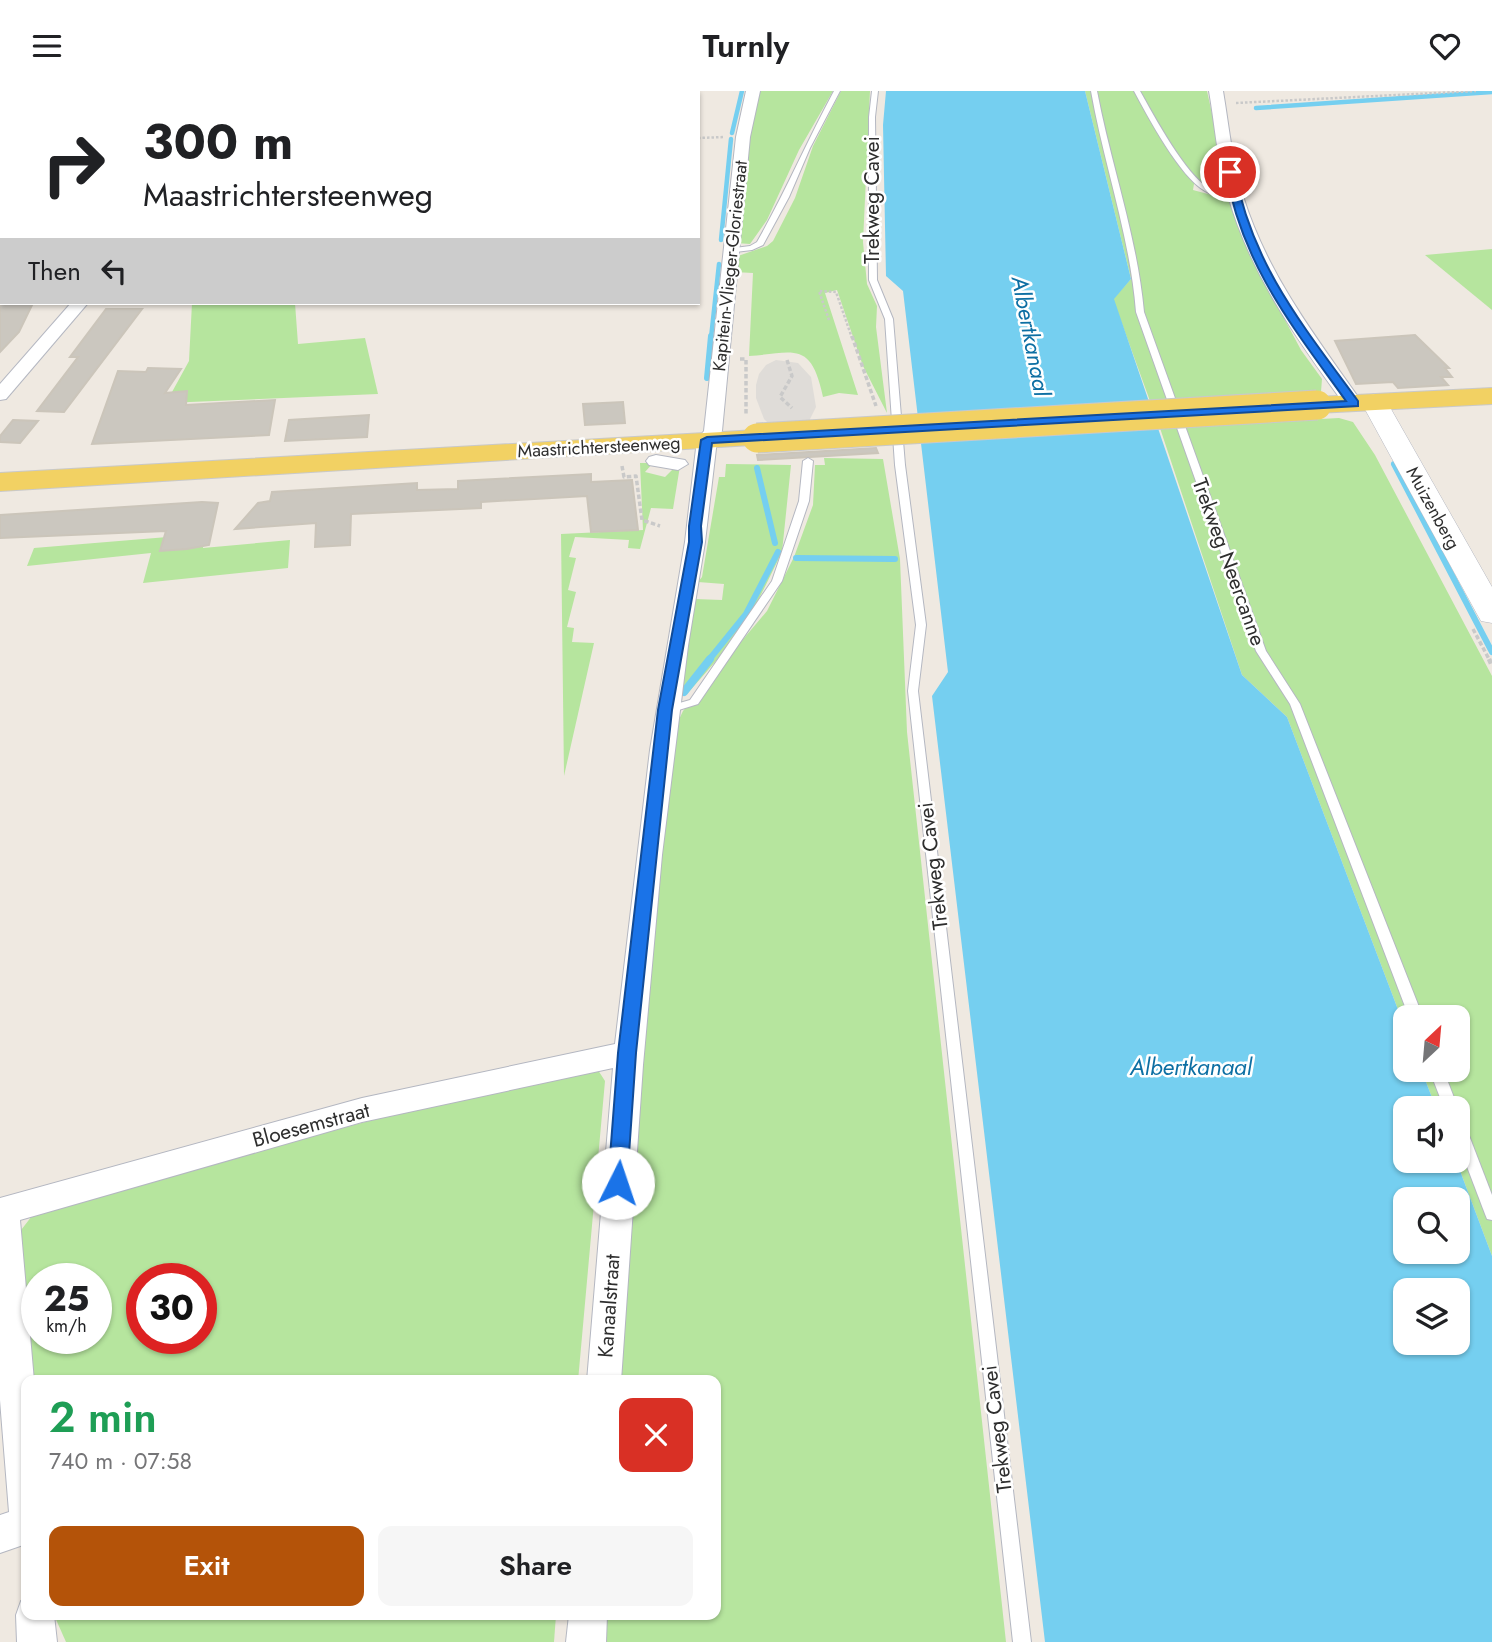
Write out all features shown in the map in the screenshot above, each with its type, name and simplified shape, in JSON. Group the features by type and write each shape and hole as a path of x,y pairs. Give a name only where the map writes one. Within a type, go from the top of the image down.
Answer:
{"main road":[{"name":"Maastrichtersteenweg","path":"0,482 707,440 751,426 1492,396"}],"street":[{"name":"Kapitein-Vlieger-Gloriestraat","path":"707,440 713,431 743,137 753,91"},
{"path":"1217,98 1235,195 1256,254 1276,296 1335,380 1364,403"},
{"path":"0,395 78,305"},
{"name":"Muizenberg","path":"1364,403 1492,614"},
{"name":"Kanaalstraat","path":"604,1375 627,1053 665,710 695,542 707,440"},
{"path":"656,461 678,464"},
{"name":"Bloesemstraat","path":"2,1212 362,1110 627,1053"},
{"path":"2,1212 21,1441"},
{"path":"0,1534 21,1527"},
{"path":"35,1620 37,1642"},
{"path":"586,1642 587,1620"}],"lane":[{"path":"730,251 752,248 760,243 786,197 807,148 837,91"},
{"name":"Trekweg Cavei","path":"876,91 872,117 873,280 888,319 900,465 921,625 913,691 1022,1642"},
{"name":"Trekweg Neercanne","path":"1094,91 1099,128 1139,279 1140,312 1261,651 1295,704 1411,1005"},
{"path":"1137,91 1151,117 1206,190 1235,195"},
{"path":"665,710 694,702 777,581 804,501 808,461"},
{"path":"1470,1156 1492,1213"}],"path":[{"path":"1217,98 1476,91"},
{"path":"829,320 819,291 836,292 881,419 896,418"},
{"path":"737,370 738,359 746,359 751,426"},
{"path":"787,360 792,376 780,397 796,411"},
{"path":"656,461 622,461 624,477 636,477 642,520 660,526"}],"green space":[{"path":"755,91 833,91 799,150 767,220 750,244 736,243"},
{"path":"841,91 870,91 863,242 867,284 877,306 876,327 887,413 863,366 837,290 825,293 858,395 839,393 823,397 813,366 806,358 789,353 749,356 753,273 734,272 738,256 767,246 773,241 795,198 813,146"},
{"path":"1085,91 1207,91 1228,186 1216,189 1194,184 1193,190 1230,200 1237,208 1251,256 1301,350 1322,379 1321,392 1150,401 1113,299 1131,279"},
{"path":"1492,249 1492,310 1425,255"},
{"path":"192,305 295,305 298,344 365,338 378,394 166,403 189,361"},
{"path":"1339,418 1353,422 1375,455 1492,676 1492,1256 1470,1197 1470,1187 1466,1187 1461,1173 1470,1173 1470,1096 1431,1096 1426,1082 1470,1082 1470,1005 1396,1005 1287,717 1242,675 1160,428"},
{"path":"824,458 883,459 900,559 907,732 1006,1642 597,1642 598,1620 721,1620 721,1375 611,1375 673,732 683,711 767,611 794,557 813,505 815,465 825,465"},
{"path":"640,463 653,463 645,472 665,477 676,466 680,466 673,509 651,508 640,549 628,548 629,540 575,537 569,557 576,558 568,590 576,592 567,627 574,628 572,642 594,643 564,776 561,534 643,530"},
{"path":"726,464 791,465 782,552 751,615 723,653 687,694 681,695 695,599 722,600 724,584 698,582 702,577 719,477 725,477"},
{"path":"204,534 203,548 290,540 288,568 143,583 151,553 27,566 34,548"},
{"path":"567,1067 596,1067 605,1081 579,1375 29,1375 27,1354 112,1354 112,1263 21,1263 21,1274 18,1234 35,1212"},
{"path":"56,1620 556,1620 554,1642 66,1642"}],"shaded area":[{"path":"776,360 798,363 811,377 816,407 808,423 772,427 764,419 756,398 756,385 759,374 766,365"}],"water":[{"name":"Albertkanaal","path":"886,91 1085,91 1131,279 1114,299 1242,675 1287,717 1396,1005 1393,1005 1393,1082 1426,1082 1431,1096 1393,1096 1393,1173 1461,1173 1466,1187 1393,1187 1393,1264 1470,1264 1470,1197 1492,1256 1492,1642 1045,1642 932,696 948,672 903,291 886,276 883,125"}],"building":[{"path":"0,305 32,305 19,332 0,352"},
{"path":"106,309 142,309 64,412 37,411 78,357 70,357"},
{"path":"1415,335 1449,368 1445,368 1452,377 1441,377 1448,385 1398,388 1393,382 1356,384 1335,341"},
{"path":"148,368 181,369 165,393 187,391 186,405 275,400 269,435 92,444 118,371 146,372"},
{"path":"623,402 625,423 585,425 583,404"},
{"path":"369,415 367,437 285,441 289,420"},
{"path":"13,420 38,421 20,443 0,442 0,436"},
{"path":"876,448 878,453 758,460 757,455"},
{"path":"591,474 591,482 632,480 638,530 591,532 587,496 481,502 481,508 351,514 350,545 315,547 316,523 235,529 258,503 270,501 272,492 417,483 417,490 458,489 458,481"},
{"path":"218,503 209,545 187,549 160,551 166,531 0,538 0,515"}],"waterway":[{"path":"732,133 742,91"},
{"path":"1256,108 1492,92"},
{"path":"721,240 731,139"},
{"path":"711,338 719,264"},
{"path":"707,378 711,336"},
{"path":"1394,464 1492,652"},
{"path":"757,468 775,543"},
{"path":"708,661 746,614 778,552"},
{"path":"796,558 895,559"},
{"path":"684,692 710,659"}],"route":[{"path":"618,1183 627,1053 665,710 695,542 707,440 1354,404 1276,296 1256,254 1235,195 1230,172"}]}
